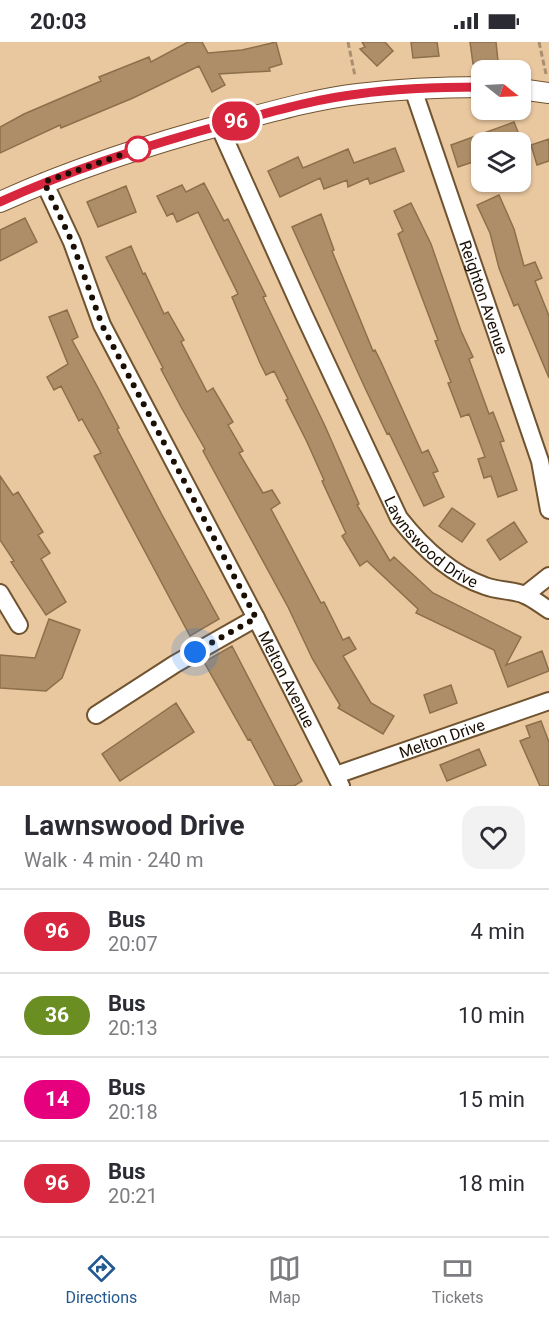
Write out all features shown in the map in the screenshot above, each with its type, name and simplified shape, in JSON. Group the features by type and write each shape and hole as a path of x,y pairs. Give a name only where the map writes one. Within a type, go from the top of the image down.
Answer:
{"street":[{"path":"531,88 548,86"},
{"path":"0,202 44,182 144,147 290,107 357,94 471,87"},
{"name":"Reighton Avenue","path":"412,89 540,461 549,510"},
{"name":"Lawnswood Drive","path":"219,126 399,518 433,555 464,577 484,586 525,595 549,610"},
{"name":"Melton Avenue","path":"44,182 72,242 102,325 338,780"},
{"path":"525,595 549,576"},
{"path":"0,593 19,625"},
{"path":"96,715 175,664 256,618"},
{"name":"Melton Drive","path":"338,780 549,701"}],"path":[{"path":"348,42 357,94"},
{"path":"539,42 548,86"}],"building":[{"path":"188,42 202,42 208,53 242,50 276,42 282,64 269,68 270,71 219,74 225,85 212,92 199,66 133,98 61,128 60,125 0,153 0,127 24,114 101,81 99,77 149,57 151,62"},
{"path":"362,42 385,42 393,51 377,66 360,49 365,47"},
{"path":"411,42 437,42 439,56 413,58"},
{"path":"470,42 496,42 498,60 472,60"},
{"path":"514,122 518,132 487,132"},
{"path":"471,138 471,163 458,167 451,145"},
{"path":"549,139 549,161 537,165 531,145"},
{"path":"395,148 404,171 370,184 368,178 348,187 347,180 324,189 320,178 280,197 268,171 298,157 303,168 348,149 354,163"},
{"path":"204,183 224,221 228,219 266,296 263,297 325,426 359,504 357,505 390,561 394,557 433,593 521,637 506,665 542,651 549,671 508,687 494,650 416,613 418,609 367,561 360,566 342,536 346,533 307,442 286,400 288,399 274,371 266,375 260,363 232,297 238,294 198,212 177,222 173,213 167,216 157,196 182,185 186,192"},
{"path":"126,186 136,212 98,227 87,202"},
{"path":"499,195 514,229 524,266 535,262 542,278 535,281 549,316 549,378 518,304 514,306 499,268 490,233 477,205"},
{"path":"411,203 431,244 461,331 473,357 469,359 489,414 493,412 504,441 500,442 517,490 498,497 491,476 484,478 478,459 485,457 469,414 461,417 448,383 451,382 435,341 438,340 398,234 403,231 394,211"},
{"path":"321,214 334,250 332,251 373,351 375,350 381,362 422,453 428,450 438,471 433,473 444,497 424,506 365,388 292,227"},
{"path":"25,218 37,242 0,261 0,230"},
{"path":"131,246 164,314 168,312 184,340 181,342 207,392 213,388 233,422 228,425 243,451 239,453 263,493 272,490 280,503 271,509 321,603 324,602 343,640 349,637 356,649 343,656 371,703 394,716 383,734 338,708 340,705 312,658 288,607 203,451 205,449 161,369 163,368 106,257"},
{"path":"67,310 78,337 72,340 161,513 219,619 190,636 94,456 101,453 82,419 79,421 61,386 54,390 47,377 68,364 49,317"},
{"path":"0,476 13,495 18,492 43,532 38,535 50,553 41,559 66,602 46,615 11,562 14,561 0,540"},
{"path":"452,508 475,524 462,542 439,526"},
{"path":"514,522 527,542 500,560 487,540"},
{"path":"49,619 80,630 62,678 46,691 0,688 0,655 35,658"},
{"path":"232,646 302,781 294,786 275,786 204,662"},
{"path":"451,685 457,703 430,713 424,695"},
{"path":"176,703 194,732 120,781 102,754"},
{"path":"541,721 549,742 549,786 540,786 520,741 530,737 526,726"},
{"path":"479,749 486,765 447,781 440,765"}],"bus line":[{"name":"96","path":"0,202 44,182 144,147 290,107 357,94 471,87"}],"route":[{"path":"138,149 144,147 44,182 72,242 102,325 256,618 195,652"}]}
